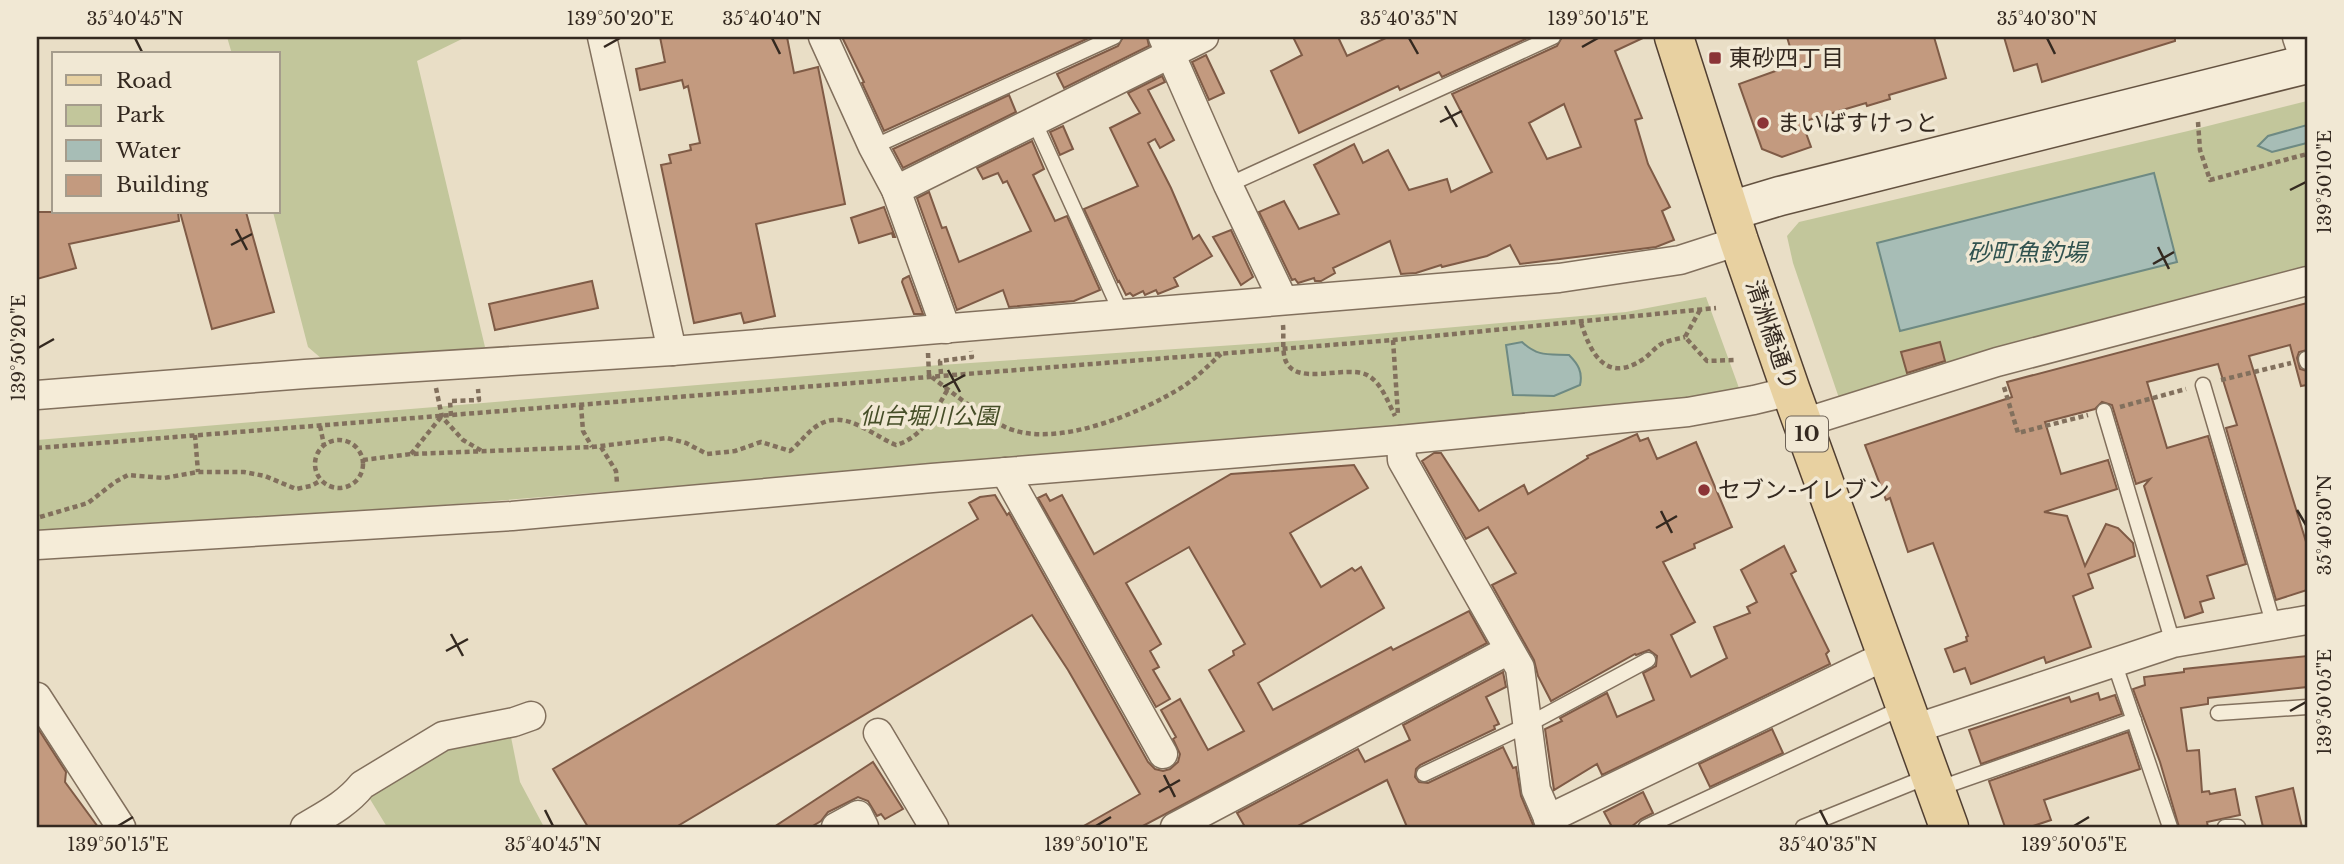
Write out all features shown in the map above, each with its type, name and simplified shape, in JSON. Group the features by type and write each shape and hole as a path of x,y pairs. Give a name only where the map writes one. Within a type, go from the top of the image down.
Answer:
{"main road":[{"name":"清洲橋通り","path":"1674,37 1797,407 1949,827"}],"street":[{"path":"602,37 672,351"},
{"path":"823,37 873,147 896,190 936,330"},
{"path":"896,190 1034,121 1167,44 1204,37"},
{"path":"1167,44 1228,186 1283,300"},
{"path":"37,395 936,330 1559,278 1680,260 1780,196 2303,55"},
{"path":"37,545 512,516 1401,440 1688,412 1754,400 1797,407 1997,362 2307,281"},
{"path":"1401,440 1402,460 1520,667 1536,790 1550,823 1887,655"},
{"path":"1005,472 1163,754"},
{"path":"1910,718 2173,643 2307,620"},
{"path":"1175,827 1510,650"},
{"path":"37,696 121,827"},
{"path":"305,827 345,810 362,786 443,736 531,716"},
{"path":"878,733 934,827"},
{"path":"836,827 858,815 864,827"}],"lane":[{"path":"873,147 1114,37"},
{"path":"1228,186 1553,37"},
{"path":"1034,121 1122,314"},
{"path":"2203,385 2274,626"},
{"path":"2104,411 2173,643"},
{"path":"1424,774 1529,724 1648,660"},
{"path":"2114,662 2170,827"},
{"path":"2218,713 2307,706"},
{"path":"1646,827 1910,718"},
{"path":"1803,827 1933,782 2134,720"},
{"path":"2225,827 2238,827"}],"path":[{"path":"2198,118 2200,150 2210,180 2307,154"},
{"path":"37,448 1393,340 1716,308"},
{"path":"1581,323 1594,353 1609,368 1623,369 1642,360 1662,344 1685,337 1700,310"},
{"path":"929,375 936,330"},
{"path":"1685,337 1707,361 1735,360"},
{"path":"1284,348 1285,359 1297,373 1366,374 1378,384 1398,423 1393,340"},
{"path":"929,375 1006,428 1044,434 1070,432 1112,421 1154,403 1186,384 1222,354"},
{"path":"1997,362 2018,433 2307,361"},
{"path":"451,416 450,401 479,400 479,389 468,390"},
{"path":"363,460 411,454 592,447 667,438 686,443 707,454 735,451 761,442 790,451 812,429 827,420 845,420 859,424 896,445 907,442 919,432 948,389"},
{"path":"437,393 447,392"},
{"path":"581,405 583,431 592,447"},
{"path":"442,417 463,440 482,451"},
{"path":"411,454 442,417"},
{"path":"320,426 324,445"},
{"path":"195,435 198,472"},
{"path":"339,440 354,446 363,460 360,475 349,486 334,488 320,481 316,474 315,458 324,445 339,440"},
{"path":"600,446 616,471 617,490"},
{"path":"37,518 88,503 128,475 164,478 198,472 254,474 296,489 320,481"}],"green space":[{"path":"227,37 466,37 417,61 485,347 329,365 308,347 274,214 280,214 280,52 231,52"},
{"path":"2307,101 2307,273 1841,404 1793,263 1787,236 1799,222"},
{"name":"仙台堀川公園","path":"1706,297 1739,388 1687,398 1544,416 37,538 37,440 926,366 1308,340 1626,312"},
{"path":"510,732 520,782 544,827 387,827 362,786 443,736"}],"water":[{"path":"2307,125 2307,143 2272,152 2258,146 2268,136"},
{"name":"砂町魚釣場","path":"2154,173 2177,262 1900,331 1877,243"},
{"path":"1522,342 1538,352 1569,355 1579,368 1580,385 1554,396 1513,395 1506,345"}],"building":[{"path":"660,37 787,37 794,73 818,67 845,204 756,224 775,316 744,323 741,313 694,323 661,165 671,163 669,155 691,150 690,145 700,143 688,86 684,88 682,80 640,90 636,69 665,62"},
{"path":"842,37 1091,37 884,131"},
{"path":"1123,37 1147,37 1149,46 1064,88 1057,74 1118,46"},
{"path":"1293,37 1338,37 1347,56 1388,37 1530,37 1442,77 1439,72 1400,90 1398,86 1299,133 1271,71 1302,55"},
{"path":"1562,37 1645,37 1615,51 1642,118 1635,120 1648,164 1670,207 1662,211 1674,240 1656,247 1520,264 1510,245 1487,256 1401,274 1390,241 1333,268 1335,273 1321,281 1315,281 1314,278 1298,283 1295,279 1292,280 1259,212 1284,201 1299,229 1339,214 1314,165 1354,144 1363,163 1388,150 1409,190 1447,179 1451,192 1492,172 1452,94 1557,46","holes":["1564,104 1581,147 1547,159 1529,123"]},
{"path":"1787,37 1934,37 1946,78 1889,95 1890,99 1867,106 1866,103 1802,122 1811,147 1782,157 1762,149 1739,84 1795,64"},
{"path":"2004,37 2175,37 2175,41 2042,82 2037,64 2014,71"},
{"path":"1206,55 1224,93 1209,100 1192,62"},
{"path":"1162,76 1165,82 1148,90 1174,140 1160,148 1155,139 1148,143 1193,239 1199,235 1212,256 1174,278 1178,286 1158,294 1156,290 1145,295 1143,291 1133,296 1130,293 1126,295 1084,209 1138,186 1110,128 1140,113 1128,93"},
{"path":"1009,95 1016,112 903,168 893,149"},
{"path":"1063,126 1073,149 1060,155 1050,132"},
{"path":"1032,141 1044,169 1033,175 1055,221 1067,216 1100,290 1074,301 1009,307 1003,290 957,310 917,198 929,192 942,228 946,227 959,262 1031,231 1007,181 1003,183 998,173 983,179 977,168"},
{"path":"884,207 895,237 892,233 859,243 851,218"},
{"path":"37,212 178,214 179,221 69,244 76,268 37,279"},
{"path":"181,214 247,214 274,312 212,329"},
{"path":"1231,230 1253,277 1241,285 1213,237"},
{"path":"909,276 923,314 914,314 902,282"},
{"path":"592,281 598,308 495,330 489,304"},
{"path":"2307,303 2307,350 2299,352 2297,358 2300,369 2307,371 2307,385 2301,386 2290,345 2249,356 2307,545 2307,590 2276,600 2226,428 2237,425 2218,364 2147,382 2167,448 2208,436 2246,564 2207,576 2214,598 2200,602 2203,612 2185,618 2144,486 2150,479 2136,484 2112,405 2102,402 2095,409 2045,422 2061,474 2108,460 2117,489 2044,512 2067,516 2085,566 2106,524 2118,528 2133,543 2135,556 2088,574 2093,588 2073,596 2091,647 2046,663 2044,657 1971,684 1965,668 1954,672 1945,649 1967,641 1968,636 1933,543 1908,552 1890,498 1886,500 1865,445 2012,397 2007,382"},
{"path":"1940,342 1945,361 1907,373 1901,352"},
{"path":"1637,434 1640,441 1648,438 1657,459 1696,442 1732,527 1663,562 1695,622 1671,635 1691,677 1727,658 1714,627 1750,613 1747,607 1757,602 1741,570 1784,546 1796,571 1791,574 1829,651 1826,654 1830,664 1602,775 1597,764 1554,790 1545,729 1607,693 1617,717 1654,700 1643,673 1656,666 1657,656 1649,650 1635,654 1551,701 1538,676 1534,660 1492,585 1516,573 1488,527 1466,539 1422,461 1434,453 1441,453 1479,511 1524,485 1528,494 1588,458 1587,456"},
{"path":"1354,465 1368,488 1290,533 1321,587 1352,568 1355,571 1361,567 1384,608 1258,683 1273,710 1391,647 1393,650 1469,611 1487,643 1141,827 1082,827 1140,794 1068,670 1032,615 676,827 588,827 553,769 978,519 969,503 980,497 995,495 1007,515 1009,513 1148,762 1155,769 1170,769 1178,762 1180,754 1173,739 1176,737 1161,710 1180,699 1208,750 1244,731 1209,670 1234,655 1233,651 1245,644 1189,547 1126,583 1161,644 1150,651 1159,667 1153,670 1170,699 1156,707 1038,498 1046,494 1050,501 1062,495 1094,554 1231,474"},
{"path":"2307,656 2307,687 2208,698 2208,704 2181,708 2187,751 2199,750 2202,792 2209,791 2210,794 2235,789 2240,815 2207,822 2208,827 2179,827 2160,762 2133,689 2145,685 2144,677 2184,672 2184,669"},
{"path":"1503,672 1506,687 1486,697 1499,724 1494,726 1495,729 1420,765 1416,769 1415,777 1419,782 1428,783 1503,747 1513,768 1516,767 1521,796 1534,827 1407,827 1387,780 1296,827 1245,827 1237,813 1358,749 1365,762 1410,740 1403,725"},
{"path":"2098,693 2100,700 2115,695 2122,714 1981,764 1969,730 2069,697 2071,702"},
{"path":"37,727 66,772 65,782 98,827 37,827"},
{"path":"1772,729 1783,753 1710,787 1699,764"},
{"path":"2128,732 2140,769 2044,800 2051,820 2030,827 2005,827 1989,781"},
{"path":"873,762 903,809 885,819 881,814 877,816 868,801 858,797 828,812 821,821 811,827 774,827"},
{"path":"2293,788 2302,827 2263,827 2256,797"},
{"path":"1643,792 1653,813 1631,827 1612,827 1604,812"}],"place":[{"name":"東砂四丁目","path":"1715,58"},
{"name":"まいばすけっと","path":"1763,123"},
{"name":"セブン-イレブン","path":"1704,490"}]}
